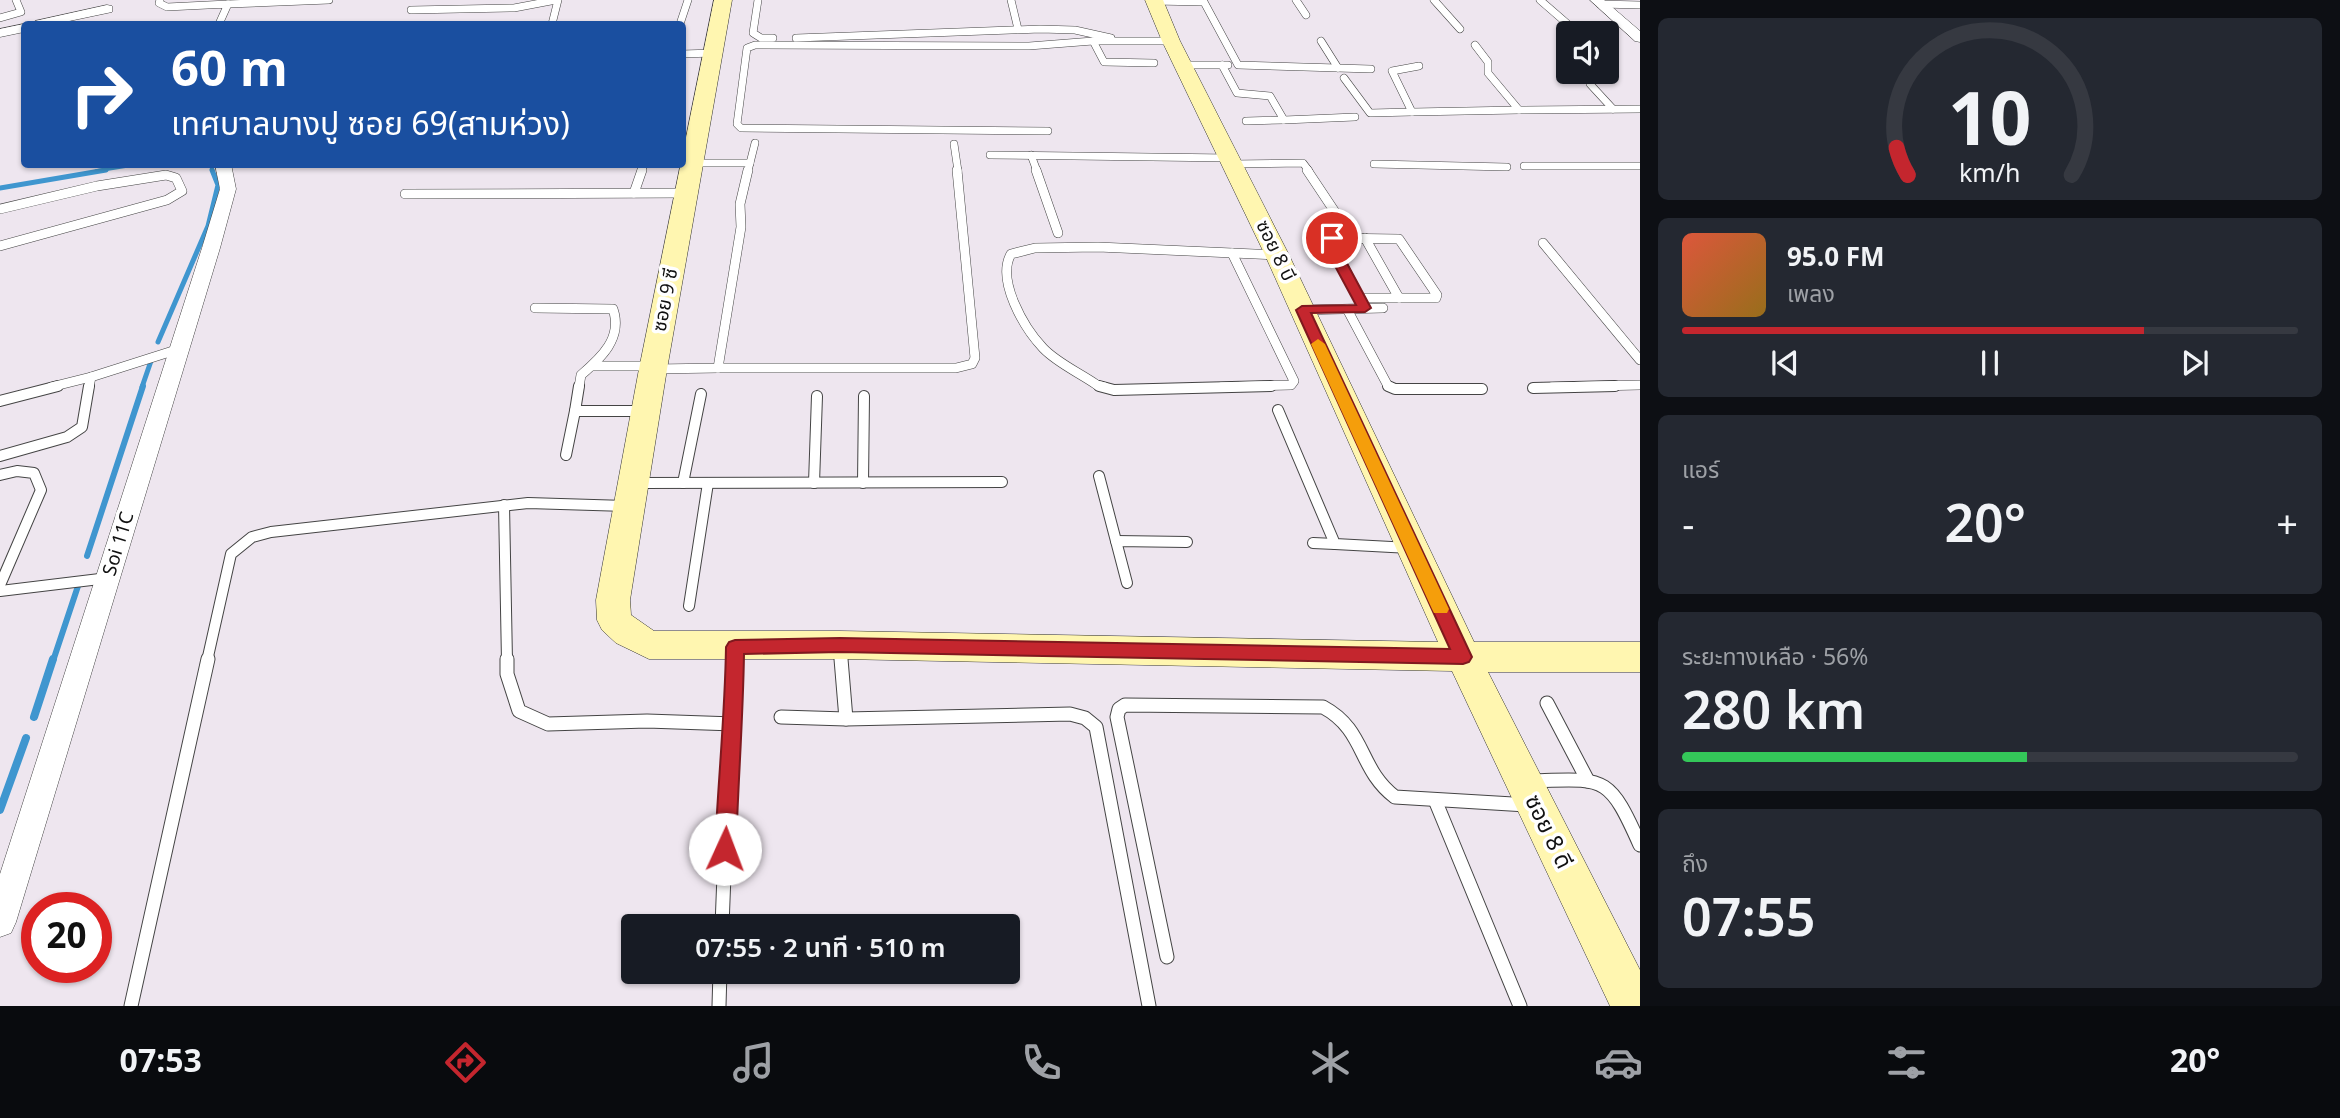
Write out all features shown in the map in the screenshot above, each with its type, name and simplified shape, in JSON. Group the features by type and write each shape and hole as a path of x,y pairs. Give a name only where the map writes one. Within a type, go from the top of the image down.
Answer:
{"street":[{"name":"ซอย 9 ซี","path":"723,0 653,367 613,600 614,620 628,633 649,645 735,647"},
{"name":"ซอย 8 บี","path":"1154,1 1171,41 1277,255 1463,657"},
{"path":"1598,2 1640,38"},
{"path":"53,21 107,9"},
{"path":"0,33 21,29"},
{"name":"Soi 11C","path":"0,922 228,189 224,168"},
{"path":"735,647 840,645 1463,657 1640,657"},
{"name":"ซอย 8 ดี","path":"1463,657 1634,1006"}],"lane":[{"path":"0,18 21,12 16,0"},
{"path":"160,0 159,3 167,7 329,0"},
{"path":"411,10 514,8 557,0 553,21"},
{"path":"681,21 688,0"},
{"path":"758,0 753,33 761,38 868,38 1018,29 1076,29 1120,41"},
{"path":"1011,0 1018,29"},
{"path":"1296,0 1306,15"},
{"path":"1434,0 1460,29"},
{"path":"1540,0 1564,21"},
{"path":"1154,1 1204,1 1238,65"},
{"path":"1598,2 1635,3 1640,13"},
{"path":"220,21 228,4"},
{"path":"1048,131 741,128 737,124 747,48 755,45 1029,46 1093,41 1171,41"},
{"path":"1093,41 1104,62 1154,63"},
{"path":"1321,41 1338,68"},
{"path":"1475,45 1488,62 1488,73 1519,110"},
{"path":"686,54 714,53"},
{"path":"1183,65 1371,69"},
{"path":"1222,65 1237,93 1270,96 1284,120"},
{"path":"1412,112 1392,71 1419,66"},
{"path":"1344,78 1370,113 1640,109"},
{"path":"1590,84 1613,109"},
{"path":"1246,121 1355,117"},
{"path":"718,368 741,227 740,204 755,144"},
{"path":"594,366 956,368 972,364 975,358 965,254 966,230 954,144"},
{"path":"990,155 1306,163 1337,215"},
{"path":"1031,155 1058,233"},
{"path":"693,163 750,163"},
{"path":"1374,164 1507,167"},
{"path":"1524,166 1640,166"},
{"path":"634,192 643,168"},
{"path":"0,209 97,186 166,175 176,178 182,191 167,200 0,246"},
{"path":"405,194 687,193"},
{"path":"1366,238 1399,298"},
{"path":"1359,298 1437,296 1402,241 1395,238 1328,240 1359,298 1365,308"},
{"path":"1543,243 1640,360"},
{"path":"1232,253 1294,381 1291,385 1106,388 1082,376 1045,350 1031,334 1008,286 1007,261 1011,254 1022,250 1111,247 1277,255"},
{"path":"535,308 613,309 616,315 609,351 581,375 566,455"},
{"path":"1302,310 1383,308"},
{"path":"1347,309 1388,386 1395,389 1482,389"},
{"path":"0,401 91,377 179,349"},
{"path":"0,456 67,437 82,427 91,377"},
{"path":"1533,388 1640,385"},
{"path":"683,482 701,394"},
{"path":"814,482 817,396"},
{"path":"863,482 864,396"},
{"path":"1278,410 1335,544"},
{"path":"575,411 646,411"},
{"path":"0,475 17,471 34,473 41,490 0,585"},
{"path":"1099,476 1127,583"},
{"path":"131,1006 231,554 252,537 271,532 504,505 631,495 683,482 1002,482"},
{"path":"689,606 708,483"},
{"path":"504,505 507,674 519,710 548,724 647,721 734,724"},
{"path":"1116,541 1187,542"},
{"path":"1313,543 1413,549"},
{"path":"0,591 108,578"},
{"path":"840,645 846,719"},
{"path":"722,914 728,773 734,724 735,647"},
{"path":"1547,703 1588,781"},
{"path":"1167,957 1117,717 1119,709 1125,705 1322,707 1339,713 1350,724 1372,775 1385,792 1395,797 1435,800 1529,793 1588,781 1611,790 1640,845"},
{"path":"781,717 846,719 1070,714 1085,718 1096,727 1149,1006"},
{"path":"1435,800 1520,1006"},
{"path":"719,1006 720,984"}],"shaded area":[{"path":"0,0 1640,0 1640,1006 0,1006"}],"waterway":[{"path":"96,171 114,168"},
{"path":"0,188 106,170"},
{"path":"158,342 208,226 218,185 212,170"},
{"path":"142,387 151,361"},
{"path":"87,556 143,386"},
{"path":"53,661 78,586"},
{"path":"34,717 53,659"},
{"path":"0,810 26,738"}],"slow traffic":[{"path":"1318,344 1441,609"}],"route":[{"path":"725,849 728,773 734,724 735,647 840,645 1463,657 1302,310 1365,308 1328,240 1332,238"}]}
